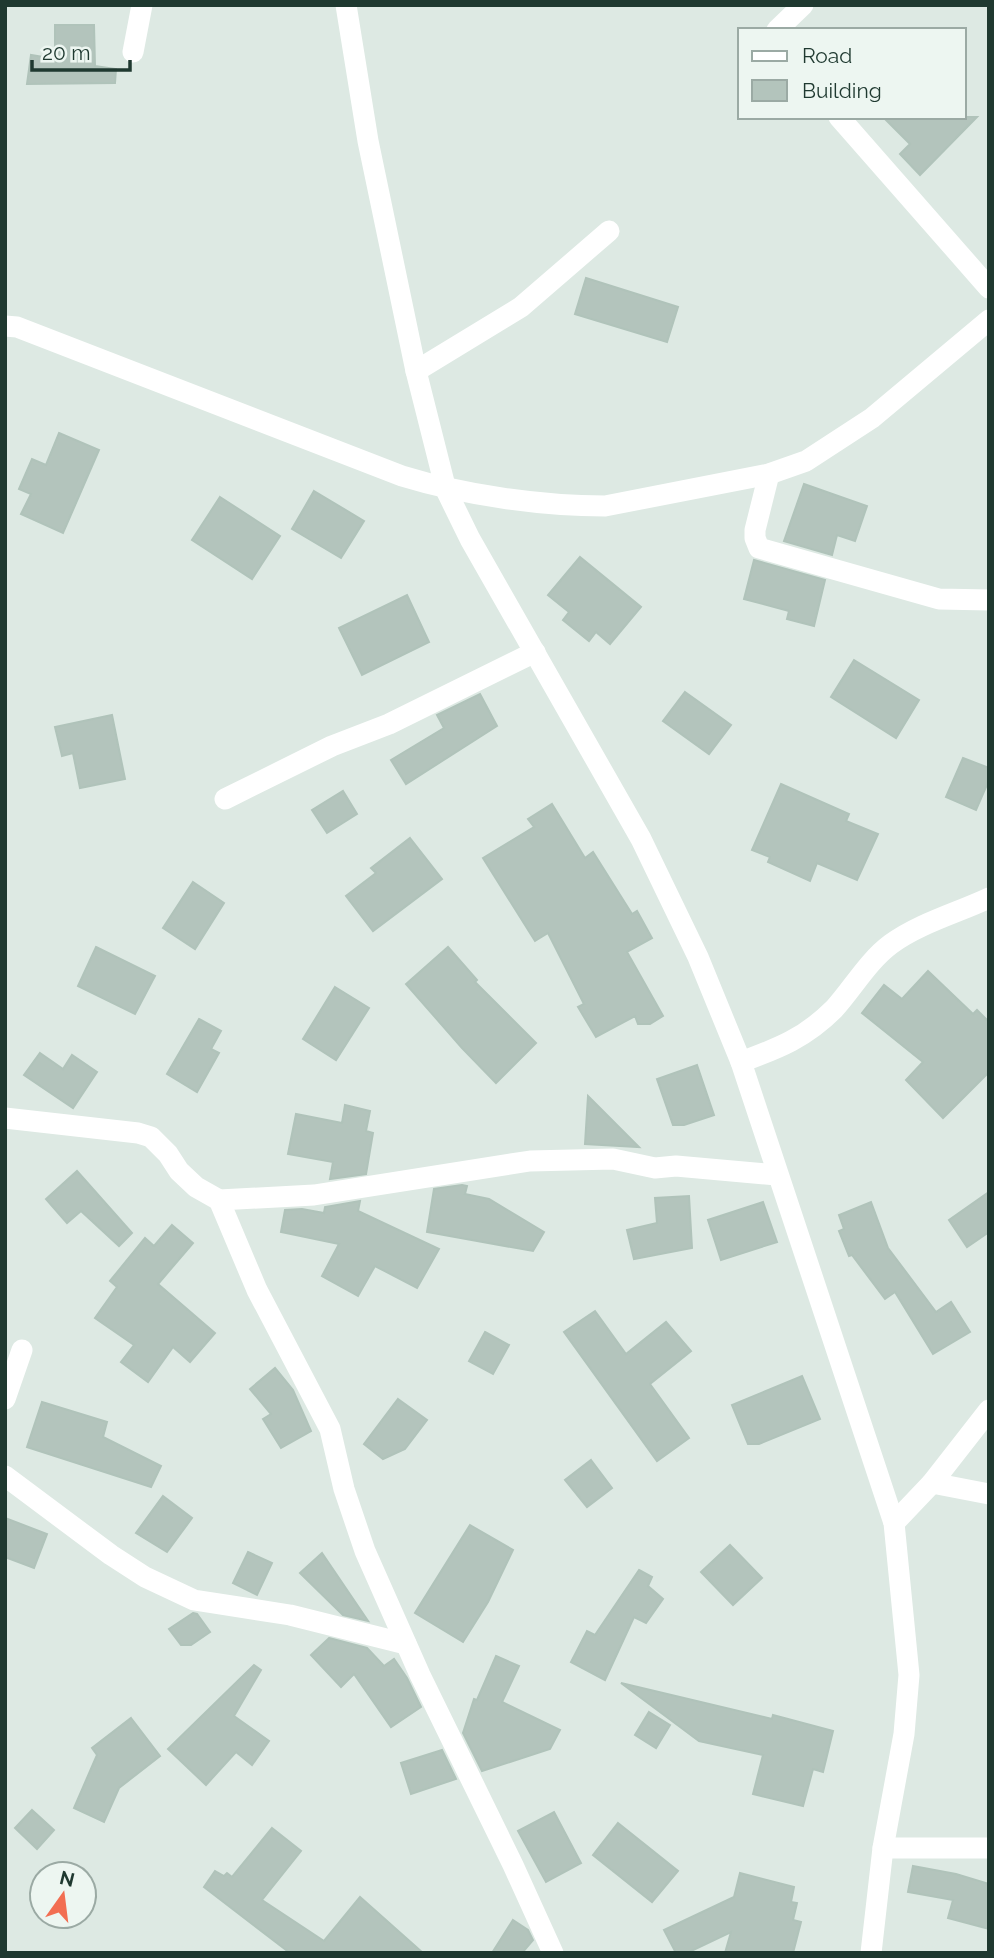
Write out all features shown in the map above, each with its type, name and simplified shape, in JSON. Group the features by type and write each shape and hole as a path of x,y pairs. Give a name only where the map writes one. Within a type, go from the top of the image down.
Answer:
{"street":[{"path":"133,52 142,5"},
{"path":"346,5 368,141 416,371 446,490 470,539 641,839 698,957 741,1062 894,1523 909,1675 904,1734 883,1849 870,1953"},
{"path":"780,28 803,5"},
{"path":"841,119 989,288"},
{"path":"416,371 521,307 609,231"},
{"path":"5,326 17,327 402,477 446,490 582,506 605,506 769,474 806,461 872,418 989,320"},
{"path":"769,474 755,530 759,548 939,599 989,600"},
{"path":"225,799 332,746 389,724 535,652"},
{"path":"741,1062 791,1043 811,1028 833,1010 890,945 912,931 989,898"},
{"path":"5,1118 138,1133 151,1137 196,1187 219,1199 314,1195 530,1161 614,1160 654,1168 676,1166 777,1175"},
{"path":"219,1199 257,1290 330,1429 344,1489 365,1551 406,1644 513,1864 553,1953"},
{"path":"5,1399 22,1350"},
{"path":"894,1523 932,1483 989,1410"},
{"path":"5,1476 111,1555 145,1577 194,1600 290,1615 406,1644"},
{"path":"932,1483 989,1494"},
{"path":"883,1849 989,1848"}],"building":[{"path":"55,25 94,25 95,66 116,69 115,83 27,84 31,55 55,59"},
{"path":"977,117 920,175 900,154 910,144 885,119"},
{"path":"586,278 678,307 667,342 575,314"},
{"path":"59,433 99,450 63,533 21,514 31,494 19,489 32,459 46,465"},
{"path":"804,484 867,506 855,541 837,535 832,555 784,541"},
{"path":"314,491 364,521 341,558 292,529"},
{"path":"220,497 280,536 252,579 192,540"},
{"path":"580,557 641,607 610,644 596,632 589,641 563,620 569,612 548,595"},
{"path":"754,560 825,580 814,626 787,619 789,611 744,599"},
{"path":"407,595 429,642 362,675 339,628"},
{"path":"854,660 919,700 896,738 831,697"},
{"path":"685,692 731,725 709,754 663,721"},
{"path":"480,694 497,726 406,784 391,760 444,728 437,715"},
{"path":"112,715 125,779 80,788 73,753 62,756 55,727"},
{"path":"963,758 989,768 989,780 976,810 946,797"},
{"path":"781,784 849,814 846,821 878,834 857,880 817,863 810,881 768,862 770,857 752,850"},
{"path":"343,791 357,814 327,833 312,810"},
{"path":"552,804 585,858 593,852 632,914 637,911 652,938 627,952 663,1016 650,1024 638,1024 635,1016 596,1037 578,1007 584,1004 548,933 535,941 483,858 534,827 528,819"},
{"path":"410,838 442,879 373,931 346,896 376,873 371,868"},
{"path":"193,882 224,903 195,949 163,928"},
{"path":"96,947 155,976 135,1014 78,986"},
{"path":"448,947 477,980 475,982 536,1043 496,1083 406,984"},
{"path":"928,971 973,1014 977,1010 989,1022 989,1072 943,1118 906,1080 923,1062 862,1013 884,985 902,999"},
{"path":"335,987 369,1008 336,1060 303,1039"},
{"path":"199,1019 221,1031 211,1049 219,1053 197,1092 167,1074"},
{"path":"40,1053 63,1069 72,1055 97,1072 73,1108 24,1075"},
{"path":"697,1065 714,1115 684,1125 673,1125 657,1079"},
{"path":"588,1096 639,1147 585,1144"},
{"path":"345,1105 370,1111 366,1131 373,1133 366,1174 330,1179 333,1162 288,1154 296,1114 342,1123"},
{"path":"77,1171 132,1233 119,1246 81,1211 67,1223 46,1199"},
{"path":"467,1186 465,1194 489,1199 544,1232 533,1251 427,1232 434,1189"},
{"path":"989,1192 989,1232 967,1247 949,1220"},
{"path":"689,1196 692,1248 634,1259 627,1230 657,1223 655,1198"},
{"path":"360,1201 358,1211 439,1249 417,1288 375,1266 358,1296 322,1276 339,1244 281,1232 285,1210 302,1209 324,1213 325,1207"},
{"path":"763,1202 777,1242 721,1260 708,1220"},
{"path":"871,1202 888,1248 936,1312 951,1302 970,1332 933,1354 895,1292 885,1299 852,1255 849,1256 839,1231 844,1229 839,1215"},
{"path":"172,1225 193,1243 158,1284 215,1333 190,1362 173,1347 148,1382 121,1362 134,1345 95,1318 117,1287 110,1281 145,1238 154,1246"},
{"path":"595,1311 626,1354 666,1322 691,1351 650,1384 689,1438 657,1461 564,1332"},
{"path":"485,1332 509,1345 493,1374 469,1361"},
{"path":"275,1368 293,1390 311,1431 281,1448 263,1419 271,1414 250,1389"},
{"path":"802,1376 820,1419 759,1444 748,1444 732,1405"},
{"path":"398,1399 427,1420 405,1449 383,1459 364,1444"},
{"path":"42,1402 107,1422 103,1437 161,1466 151,1487 27,1447"},
{"path":"591,1460 612,1488 587,1507 565,1480"},
{"path":"163,1496 192,1518 167,1552 136,1533"},
{"path":"5,1518 47,1534 34,1568 5,1557"},
{"path":"470,1525 513,1550 488,1602 463,1642 415,1613"},
{"path":"730,1545 762,1578 733,1605 701,1572"},
{"path":"248,1552 272,1563 257,1595 233,1583"},
{"path":"322,1553 368,1621 343,1615 300,1573"},
{"path":"639,1570 652,1577 648,1586 663,1599 646,1623 634,1617 605,1680 571,1662 587,1631 595,1635"},
{"path":"193,1613 197,1614 210,1632 191,1645 181,1645 169,1629"},
{"path":"329,1638 367,1648 384,1666 394,1659 421,1707 391,1727 354,1674 341,1687 311,1655"},
{"path":"496,1656 519,1666 502,1702 560,1730 550,1749 482,1771 463,1733 474,1699 477,1700"},
{"path":"254,1665 261,1670 234,1716 269,1741 252,1765 236,1752 206,1785 168,1749"},
{"path":"621,1683 772,1719 773,1715 833,1731 823,1772 813,1769 803,1806 753,1794 763,1755 699,1741"},
{"path":"649,1712 670,1725 656,1748 635,1735"},
{"path":"131,1718 160,1756 119,1788 104,1822 74,1808 97,1755 92,1748"},
{"path":"442,1750 456,1779 411,1794 401,1763"},
{"path":"32,1810 54,1830 37,1849 15,1828"},
{"path":"554,1812 581,1863 546,1882 518,1831"},
{"path":"618,1823 678,1871 652,1902 593,1855"},
{"path":"272,1828 301,1851 262,1900 324,1941 360,1897 423,1953 290,1953 204,1887 215,1871 224,1876 227,1873 232,1877"},
{"path":"913,1866 956,1874 989,1884 989,1929 948,1918 953,1900 908,1892"},
{"path":"740,1873 794,1887 791,1902 797,1903 793,1920 801,1922 793,1953 725,1953 731,1932 687,1953 676,1953 664,1930 734,1897"},
{"path":"513,1920 528,1930 533,1940 522,1953 492,1953"}]}
